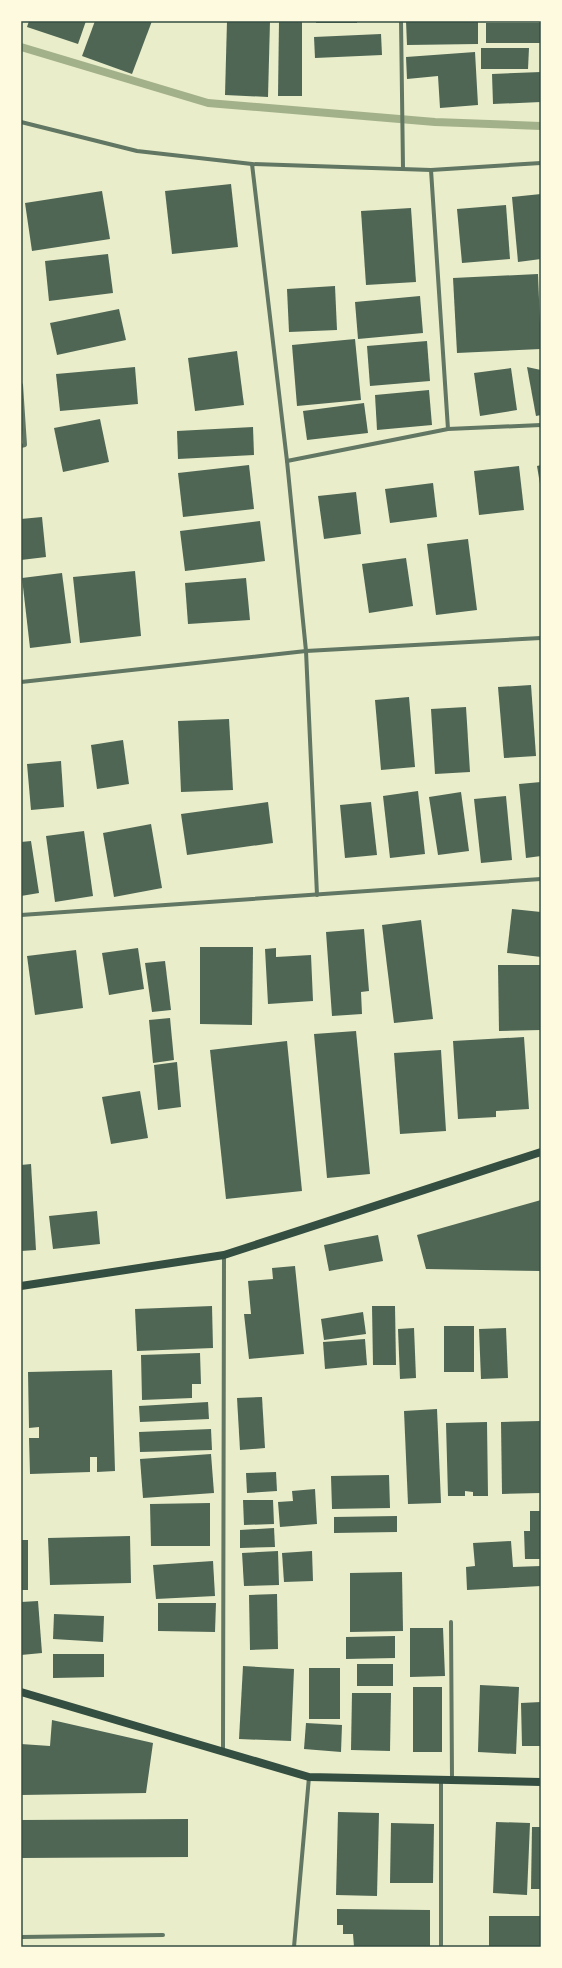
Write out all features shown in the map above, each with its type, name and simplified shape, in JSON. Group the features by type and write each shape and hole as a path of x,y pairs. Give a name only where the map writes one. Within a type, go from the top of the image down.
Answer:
{"main road":[{"path":"21,1286 224,1255 541,1152"},
{"path":"21,1692 309,1777 541,1782"}],"street":[{"path":"401,21 403,168"},
{"path":"21,122 137,151 252,164 430,170 541,163"},
{"path":"252,164 287,461 306,651 317,895"},
{"path":"430,170 448,429"},
{"path":"21,385 25,445 21,446"},
{"path":"287,461 448,429 541,425"},
{"path":"21,682 306,651 541,638"},
{"path":"21,915 541,879"},
{"path":"223,1752 224,1255"},
{"path":"451,1622 452,1779"},
{"path":"294,1947 309,1777"},
{"path":"440,1779 441,1947"},
{"path":"21,1937 162,1935"}],"building":[{"path":"29,21 86,21 78,44 27,27"},
{"path":"95,21 152,21 132,74 82,56"},
{"path":"227,21 270,21 268,97 225,95"},
{"path":"279,21 302,21 302,96 278,96"},
{"path":"316,21 357,21 357,23 316,23"},
{"path":"406,21 478,21 478,44 407,45"},
{"path":"486,23 541,23 541,43 486,43"},
{"path":"381,34 382,55 315,58 314,37"},
{"path":"481,48 529,48 528,69 481,69"},
{"path":"475,52 478,105 440,108 438,76 407,79 406,57"},
{"path":"541,72 541,102 493,104 492,74"},
{"path":"231,184 238,247 172,254 165,191"},
{"path":"102,191 110,239 32,251 25,203"},
{"path":"541,194 541,259 518,262 512,197"},
{"path":"506,205 510,259 462,263 457,209"},
{"path":"411,208 416,282 366,285 361,211"},
{"path":"108,254 113,293 49,301 45,261"},
{"path":"538,274 541,349 457,353 453,278"},
{"path":"335,286 337,330 289,332 287,289"},
{"path":"420,296 423,333 358,339 355,302"},
{"path":"119,309 126,340 57,355 50,323"},
{"path":"355,339 361,400 297,406 292,345"},
{"path":"427,341 430,381 370,386 367,346"},
{"path":"237,351 244,405 195,411 188,358"},
{"path":"135,367 138,404 60,411 56,374"},
{"path":"527,367 541,370 541,415 536,416"},
{"path":"511,368 517,410 480,416 474,373"},
{"path":"429,390 432,425 377,430 375,395"},
{"path":"364,403 368,433 307,440 303,411"},
{"path":"100,419 109,462 63,472 54,428"},
{"path":"253,427 254,455 178,459 177,431"},
{"path":"249,465 254,509 183,517 178,473"},
{"path":"541,465 541,484 540,484 537,466"},
{"path":"519,466 524,510 479,515 474,471"},
{"path":"433,483 437,517 390,523 385,489"},
{"path":"356,492 361,534 324,539 318,496"},
{"path":"42,517 46,557 21,560 21,519"},
{"path":"260,521 265,561 185,571 180,531"},
{"path":"468,539 477,610 436,615 427,544"},
{"path":"406,558 413,606 369,613 362,564"},
{"path":"135,571 141,636 80,643 73,577"},
{"path":"62,573 71,643 30,648 22,578"},
{"path":"246,578 250,620 188,624 185,583"},
{"path":"531,685 536,756 504,758 498,687"},
{"path":"409,697 415,767 381,770 375,700"},
{"path":"466,707 470,772 435,774 431,709"},
{"path":"229,719 233,790 181,792 178,721"},
{"path":"123,740 129,784 97,789 91,745"},
{"path":"61,761 64,807 31,810 27,764"},
{"path":"541,782 541,856 526,858 519,784"},
{"path":"418,791 425,854 390,858 383,796"},
{"path":"461,792 469,851 438,855 429,797"},
{"path":"506,796 512,860 481,863 474,799"},
{"path":"268,802 273,843 187,855 181,814"},
{"path":"371,802 377,855 345,858 340,805"},
{"path":"151,824 162,888 114,897 103,833"},
{"path":"84,831 93,896 55,902 46,836"},
{"path":"31,841 39,893 21,896 21,842"},
{"path":"512,909 541,912 541,957 507,953"},
{"path":"421,920 433,1019 394,1023 382,925"},
{"path":"364,929 369,991 361,992 362,1014 332,1016 326,932"},
{"path":"200,947 253,947 252,1025 200,1024"},
{"path":"138,948 144,989 109,995 102,953"},
{"path":"276,948 276,957 311,955 313,1001 268,1004 265,949"},
{"path":"76,950 83,1008 35,1015 27,956"},
{"path":"165,961 171,1010 152,1012 145,963"},
{"path":"498,965 541,965 541,1030 499,1031"},
{"path":"170,1018 174,1060 153,1063 149,1020"},
{"path":"356,1031 370,1174 327,1178 314,1034"},
{"path":"524,1037 529,1109 496,1111 496,1117 458,1119 453,1041"},
{"path":"287,1041 302,1191 226,1199 210,1050"},
{"path":"441,1050 446,1131 400,1134 394,1053"},
{"path":"177,1062 181,1107 158,1110 154,1065"},
{"path":"140,1091 148,1138 111,1144 102,1097"},
{"path":"31,1164 36,1250 21,1251 21,1165"},
{"path":"541,1200 540,1271 426,1269 417,1235"},
{"path":"97,1211 100,1244 53,1249 49,1216"},
{"path":"378,1235 383,1261 329,1271 324,1245"},
{"path":"295,1266 304,1354 249,1359 244,1314 251,1314 248,1281 273,1279 272,1268"},
{"path":"212,1306 213,1348 137,1351 135,1309"},
{"path":"372,1306 395,1306 396,1365 373,1365"},
{"path":"363,1312 366,1334 324,1340 321,1319"},
{"path":"444,1326 474,1326 474,1372 444,1372"},
{"path":"414,1328 416,1378 400,1379 398,1329"},
{"path":"506,1328 508,1378 481,1379 479,1329"},
{"path":"365,1339 367,1365 325,1369 323,1342"},
{"path":"200,1353 201,1384 192,1384 192,1398 142,1400 141,1355"},
{"path":"112,1370 115,1471 97,1472 97,1457 90,1457 90,1472 30,1474 29,1438 39,1438 39,1427 29,1428 28,1372"},
{"path":"262,1397 265,1448 240,1450 237,1398"},
{"path":"208,1402 209,1419 140,1422 139,1406"},
{"path":"437,1409 441,1503 408,1504 404,1411"},
{"path":"540,1421 541,1493 502,1494 501,1422"},
{"path":"487,1422 488,1496 473,1496 473,1492 465,1491 465,1496 448,1496 446,1423"},
{"path":"211,1429 212,1450 140,1452 139,1432"},
{"path":"211,1454 214,1493 143,1498 140,1459"},
{"path":"276,1472 277,1491 247,1493 246,1473"},
{"path":"389,1475 390,1508 332,1509 331,1476"},
{"path":"315,1489 317,1524 280,1527 278,1502 293,1501 292,1491"},
{"path":"243,1500 273,1500 274,1524 244,1525"},
{"path":"210,1503 210,1546 151,1546 150,1504"},
{"path":"530,1511 541,1511 541,1559 525,1559 524,1531 530,1531"},
{"path":"397,1516 397,1532 334,1533 334,1517"},
{"path":"274,1528 275,1547 240,1548 240,1530"},
{"path":"130,1536 131,1583 50,1585 48,1538"},
{"path":"21,1540 28,1540 28,1590 21,1590"},
{"path":"511,1541 513,1567 541,1566 541,1586 467,1590 466,1567 475,1566 473,1543"},
{"path":"278,1551 279,1585 244,1586 242,1553"},
{"path":"312,1551 313,1581 284,1582 282,1553"},
{"path":"213,1561 215,1596 156,1599 153,1565"},
{"path":"402,1572 403,1631 350,1632 350,1573"},
{"path":"277,1594 278,1649 250,1650 249,1595"},
{"path":"38,1601 42,1653 21,1655 21,1602"},
{"path":"158,1603 216,1603 215,1632 158,1631"},
{"path":"54,1614 104,1616 103,1642 53,1639"},
{"path":"410,1628 443,1628 445,1676 410,1677"},
{"path":"395,1636 395,1658 346,1659 346,1637"},
{"path":"53,1654 104,1654 104,1677 53,1678"},
{"path":"357,1664 393,1664 393,1686 357,1686"},
{"path":"243,1666 294,1669 291,1741 239,1739"},
{"path":"309,1668 340,1668 340,1719 309,1719"},
{"path":"480,1685 519,1687 516,1754 478,1752"},
{"path":"413,1687 442,1687 442,1752 413,1752"},
{"path":"352,1693 391,1693 390,1751 351,1750"},
{"path":"541,1702 541,1746 522,1746 521,1703"},
{"path":"52,1720 153,1743 146,1793 21,1795 21,1744 50,1746"},
{"path":"306,1723 342,1725 341,1752 304,1749"},
{"path":"338,1812 379,1813 377,1896 336,1895"},
{"path":"188,1819 188,1857 21,1858 21,1820"},
{"path":"496,1822 530,1823 527,1895 493,1893"},
{"path":"391,1823 434,1824 433,1883 390,1883"},
{"path":"532,1827 541,1827 541,1889 531,1889"},
{"path":"337,1909 430,1910 430,1947 354,1947 353,1934 343,1934 343,1925 337,1925"},
{"path":"489,1916 541,1916 541,1947 489,1947"}],"waterway":[{"path":"21,47 208,103 435,122 541,126"}]}
